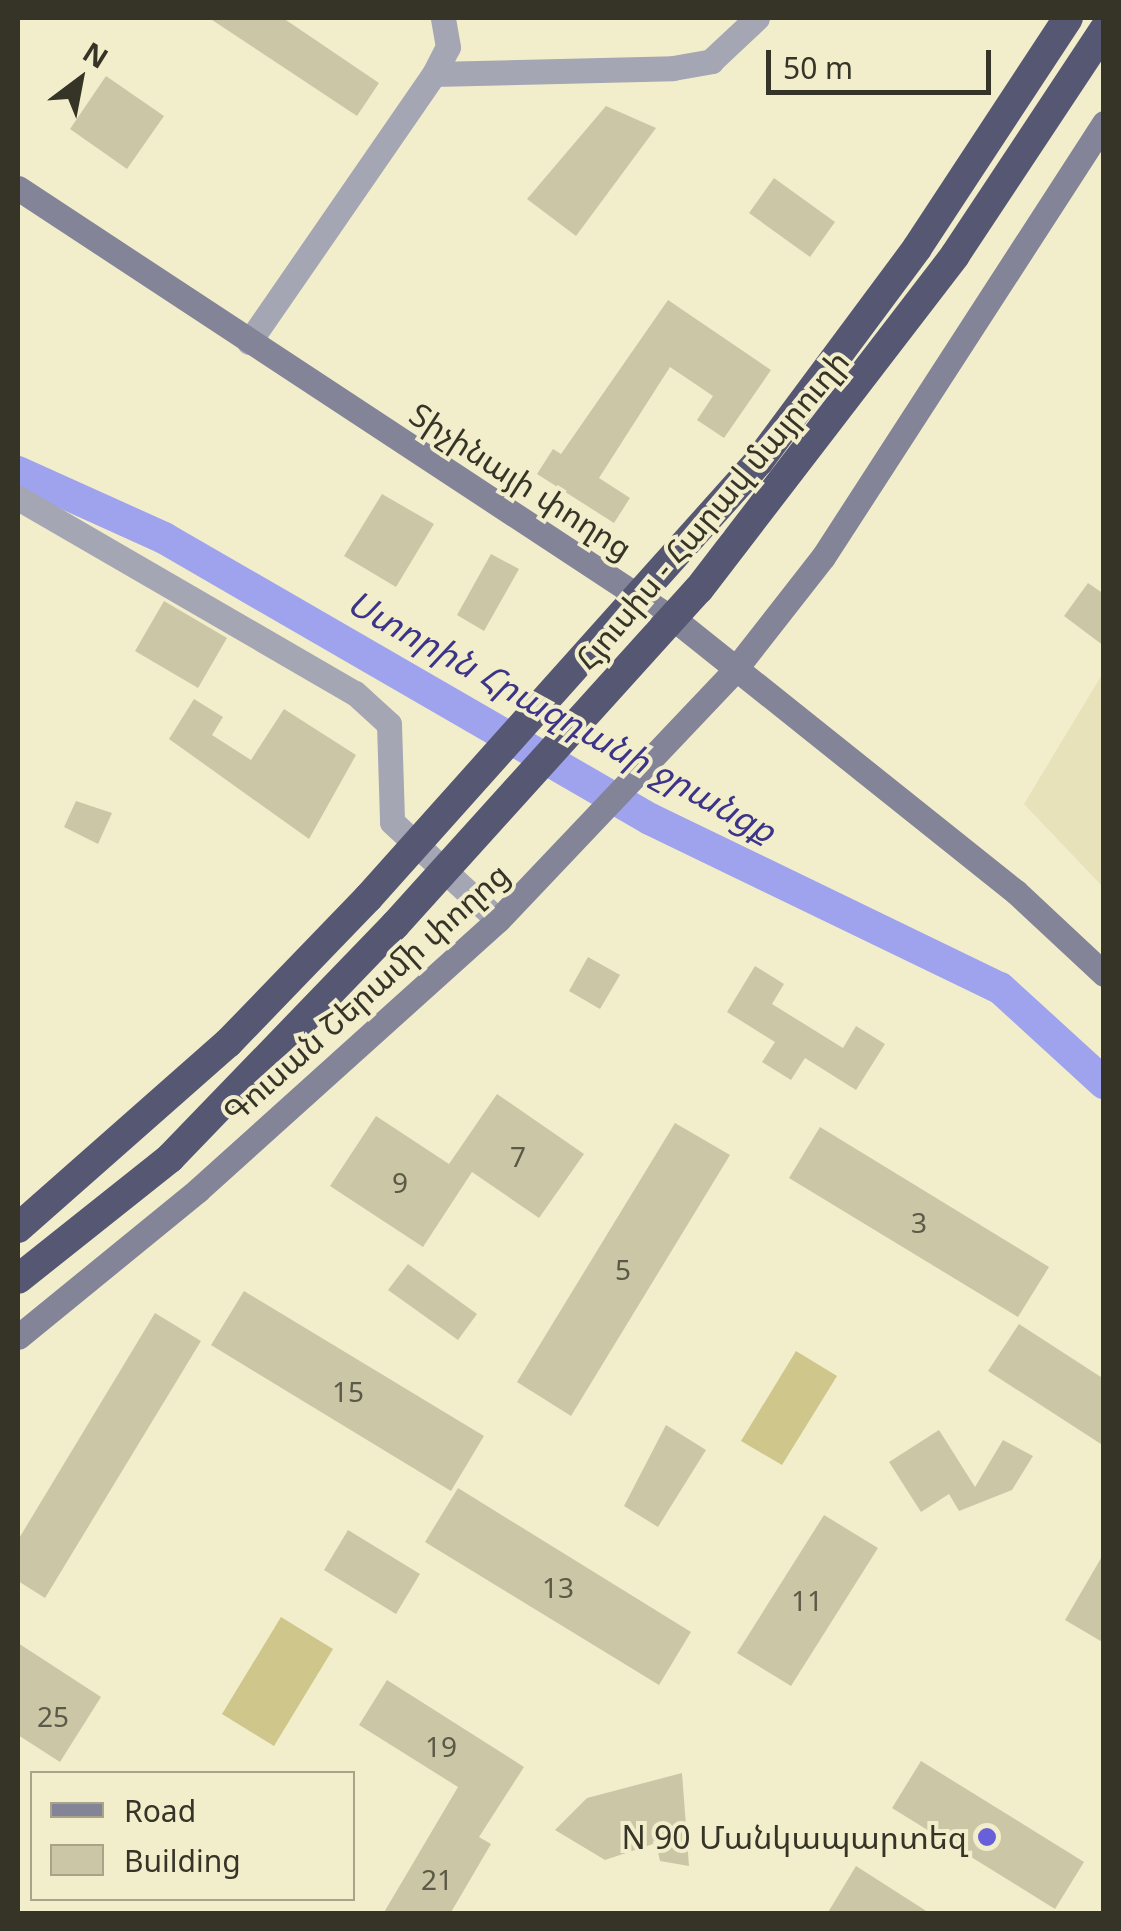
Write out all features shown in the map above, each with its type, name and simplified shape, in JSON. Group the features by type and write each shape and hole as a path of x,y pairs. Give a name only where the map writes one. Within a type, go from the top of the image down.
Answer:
{"highway":[{"name":"Հյուսիս - Հարավ մայրուղի","path":"18,1228 228,1044 368,898 758,461 917,248 1068,18"},
{"name":"Հյուսիս - Հարավ մայրուղի","path":"18,1279 170,1158 395,925 699,589 955,255 1104,30"}],"street":[{"path":"250,342 434,74 448,48 443,18"},
{"path":"434,74 673,68 711,61 757,18"},
{"name":"Գուսան Շերամի փողոց","path":"18,1337 198,1190 498,920 733,672 823,557 1104,124"},
{"name":"Տիչինայի փողոց","path":"18,188 679,623 733,672 1016,892 1104,974"},
{"path":"18,498 355,693 389,724 392,822 498,920"}],"shaded area":[{"path":"1103,673 1103,887 1024,804"},
{"path":"796,1351 837,1376 782,1465 741,1441"},
{"path":"281,1617 333,1649 274,1746 222,1714"}],"building":[{"path":"209,18 283,18 379,83 357,116"},
{"path":"106,76 164,116 127,169 70,129"},
{"path":"606,106 656,128 576,236 527,199"},
{"path":"774,178 835,222 810,257 749,213"},
{"path":"668,300 771,370 724,438 697,420 713,396 670,367 599,478 630,498 614,523 537,474 553,449 561,454"},
{"path":"382,494 434,524 396,587 344,556"},
{"path":"491,554 519,569 484,631 457,615"},
{"path":"1088,583 1104,594 1104,646 1064,616"},
{"path":"164,601 227,638 198,688 135,651"},
{"path":"194,699 223,717 212,735 251,760 284,709 356,755 309,839 169,739"},
{"path":"76,801 112,813 98,844 64,827"},
{"path":"588,957 620,975 600,1009 569,991"},
{"path":"755,966 784,984 772,1004 843,1048 856,1026 885,1044 856,1090 805,1058 791,1080 762,1062 775,1042 727,1012"},
{"path":"497,1094 584,1154 539,1218 472,1172 423,1247 330,1186 376,1116 449,1164"},
{"path":"675,1123 730,1155 571,1416 517,1382"},
{"path":"820,1127 1049,1267 1018,1317 789,1178"},
{"path":"408,1264 477,1314 458,1340 388,1290"},
{"path":"244,1291 484,1436 451,1491 211,1345"},
{"path":"155,1313 201,1341 45,1598 18,1581 18,1540"},
{"path":"1019,1324 1104,1379 1104,1446 988,1371"},
{"path":"666,1425 706,1450 658,1527 624,1506"},
{"path":"939,1430 975,1487 1003,1440 1033,1456 1012,1490 959,1511 949,1494 921,1512 889,1462"},
{"path":"458,1488 691,1632 659,1685 425,1542"},
{"path":"824,1515 878,1548 791,1686 737,1653"},
{"path":"348,1530 420,1574 396,1614 324,1570"},
{"path":"1104,1553 1104,1643 1065,1620"},
{"path":"18,1643 101,1697 60,1762 18,1735"},
{"path":"387,1680 524,1767 479,1837 491,1844 450,1914 383,1914 458,1787 359,1725"},
{"name":"N 90 Մանկապարտեզ","path":"921,1761 1084,1862 1055,1909 892,1808"},
{"path":"682,1773 689,1866 660,1861 656,1843 605,1860 555,1830 587,1798"},
{"path":"856,1866 931,1914 827,1914"}],"waterway":[{"name":"Ստորին Հրազդանի ջրանցք","path":"18,472 164,538 650,819 1000,988 1104,1083"}],"place":[{"name":"N 90 Մանկապարտեզ","path":"987,1837"}]}
